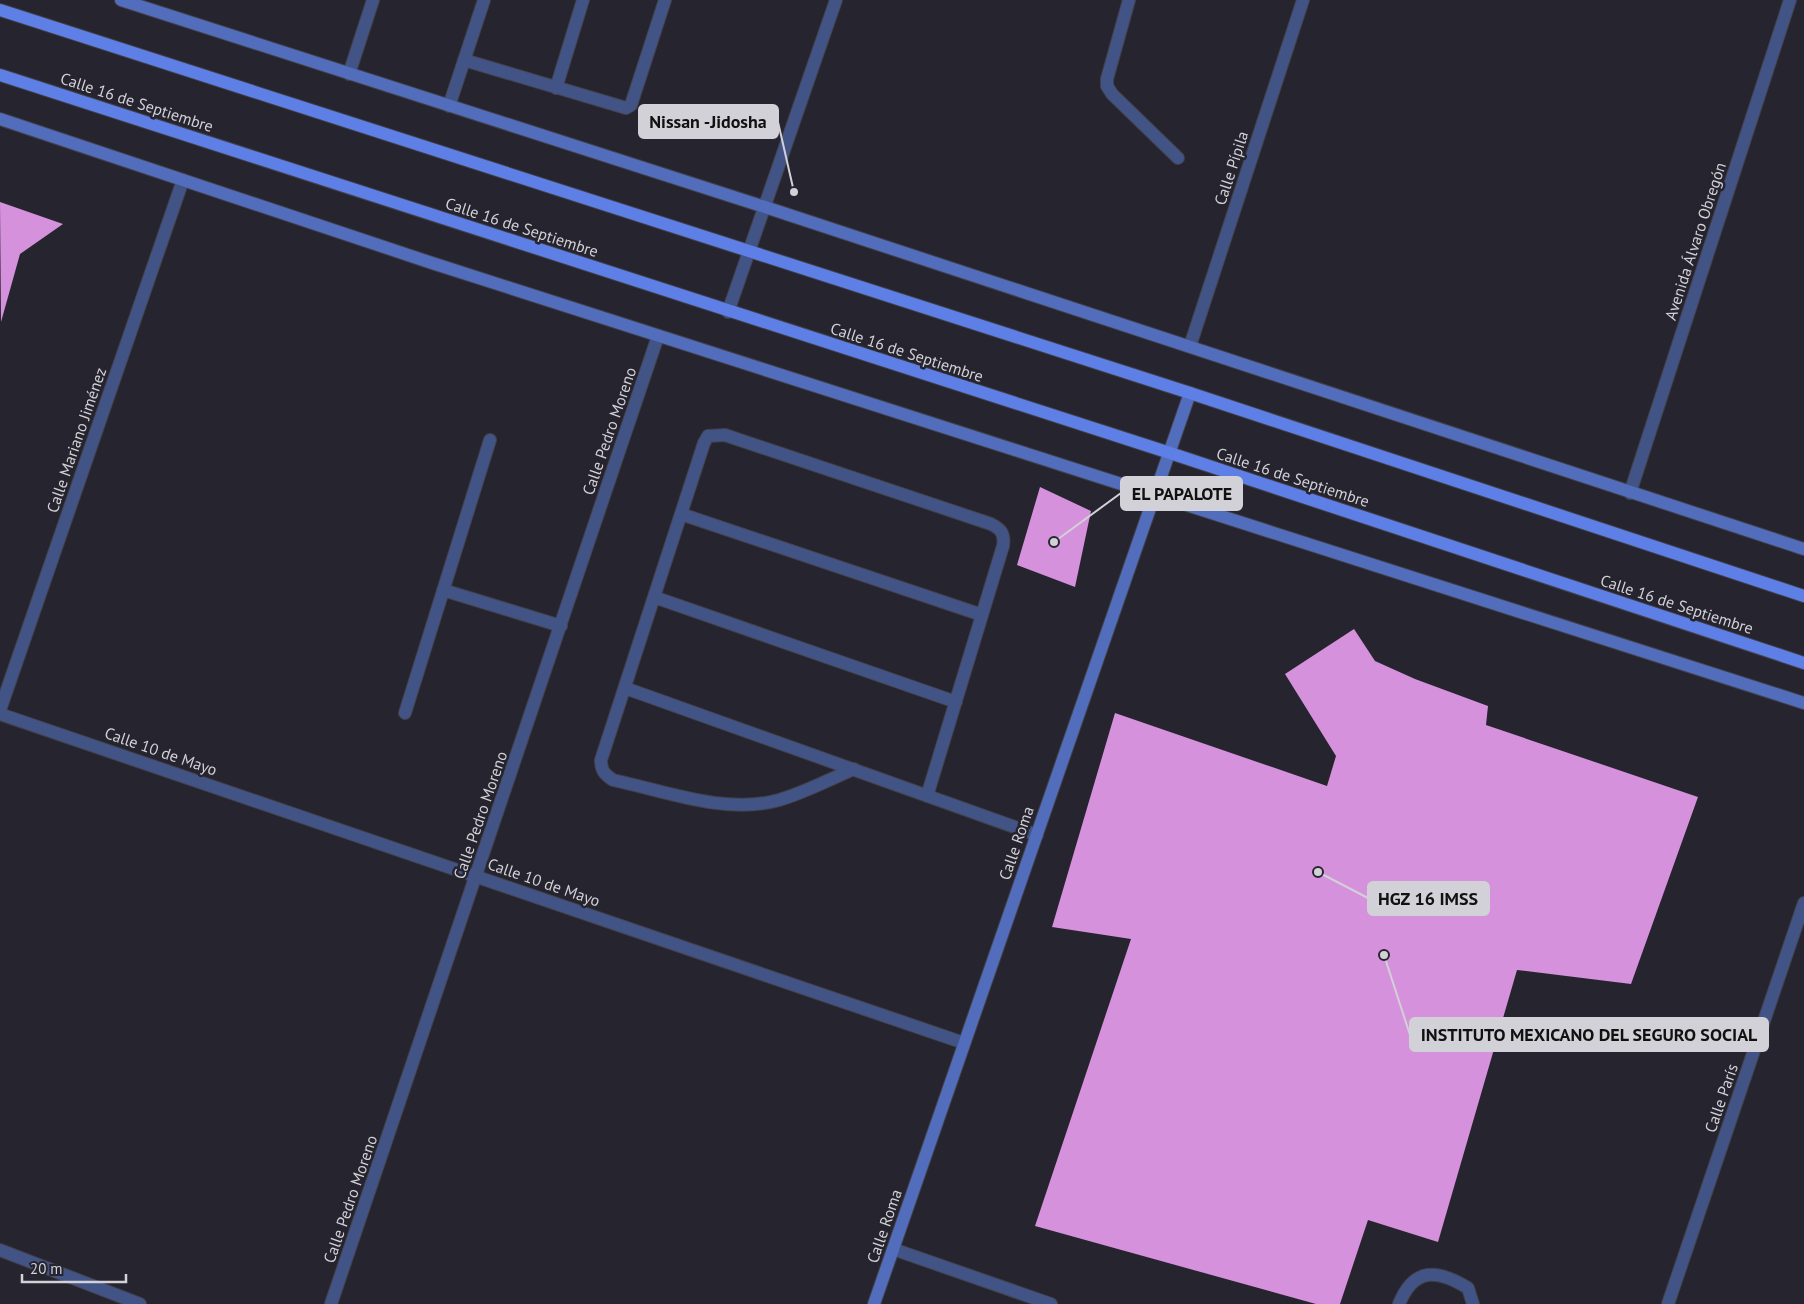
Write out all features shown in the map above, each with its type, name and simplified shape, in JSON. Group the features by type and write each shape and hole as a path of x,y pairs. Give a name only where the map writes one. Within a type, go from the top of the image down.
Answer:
{"main road":[{"path":"0,10 1190,394 1804,596"},
{"name":"Calle 16 de Septiembre","path":"0,75 728,312 1170,453 1804,662"}],"street":[{"path":"121,0 765,207 1804,549"},
{"path":"349,74 374,0"},
{"path":"449,106 484,0"},
{"path":"556,88 583,0"},
{"path":"464,60 619,107 630,106 665,0"},
{"path":"728,312 836,0"},
{"path":"1129,0 1107,79 1107,86 1112,94 1178,158"},
{"name":"Calle Pípila","path":"1190,346 1303,0"},
{"name":"Avenida Álvaro Obregón","path":"1630,493 1790,0"},
{"path":"0,119 658,336 1804,703"},
{"name":"Calle Mariano Jiménez","path":"0,712 183,180"},
{"name":"Calle Pedro Moreno","path":"331,1304 658,336"},
{"name":"Calle Roma","path":"874,1304 1190,394"},
{"path":"854,769 779,800 758,804 710,802 613,780 605,775 601,768 601,760 704,443 708,436 725,435 973,517 1000,529 1004,537 927,796"},
{"path":"405,713 490,440"},
{"path":"681,514 982,615"},
{"path":"443,590 561,626"},
{"path":"654,597 956,702"},
{"path":"625,688 1037,835"},
{"name":"Calle 10 de Mayo","path":"0,712 964,1042"},
{"name":"Calle París","path":"1668,1304 1804,903"},
{"path":"893,1249 1051,1304"},
{"path":"0,1250 140,1304"},
{"path":"1399,1304 1405,1289 1413,1280 1423,1274 1435,1274 1468,1288 1473,1304"}],"building":[{"path":"0,202 63,224 20,254 1,322"},
{"path":"1040,487 1091,511 1075,587 1017,565"},
{"path":"1354,629 1375,661 1415,679 1488,706 1486,725 1698,797 1631,984 1517,970 1438,1242 1368,1220 1340,1304 1316,1304 1035,1226 1131,939 1052,927 1115,713 1327,786 1336,756 1285,674"}],"place":[{"name":"Nissan -Jidosha","path":"794,192"},
{"name":"EL PAPALOTE","path":"1054,542"},
{"name":"HGZ 16 IMSS","path":"1318,872"},
{"name":"INSTITUTO MEXICANO DEL SEGURO SOCIAL","path":"1384,955"}]}
